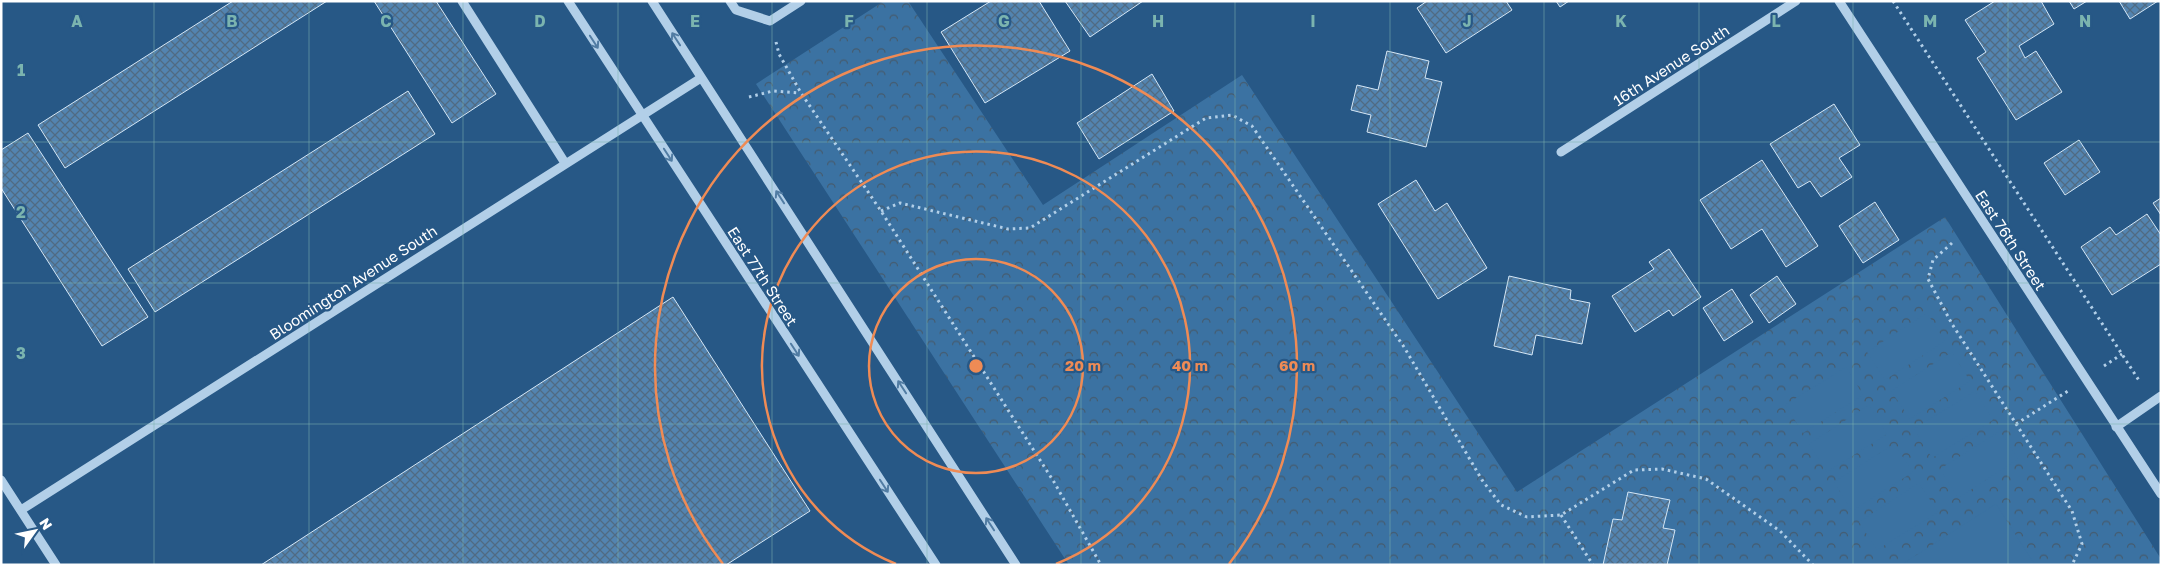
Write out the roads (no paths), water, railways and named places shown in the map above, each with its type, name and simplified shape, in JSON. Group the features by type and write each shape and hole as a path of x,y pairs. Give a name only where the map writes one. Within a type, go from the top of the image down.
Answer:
{"street":[{"path":"462,1 565,163"},
{"name":"East 77th Street","path":"568,1 936,565"},
{"path":"652,1 1016,565"},
{"path":"730,1 736,10 770,21 801,1"},
{"name":"16th Avenue South","path":"1561,152 1796,1"},
{"name":"East 76th Street","path":"1839,1 2161,494"},
{"name":"Bloomington Avenue South","path":"21,510 701,78"},
{"path":"2116,427 2161,396"},
{"path":"1,480 56,565"}]}
